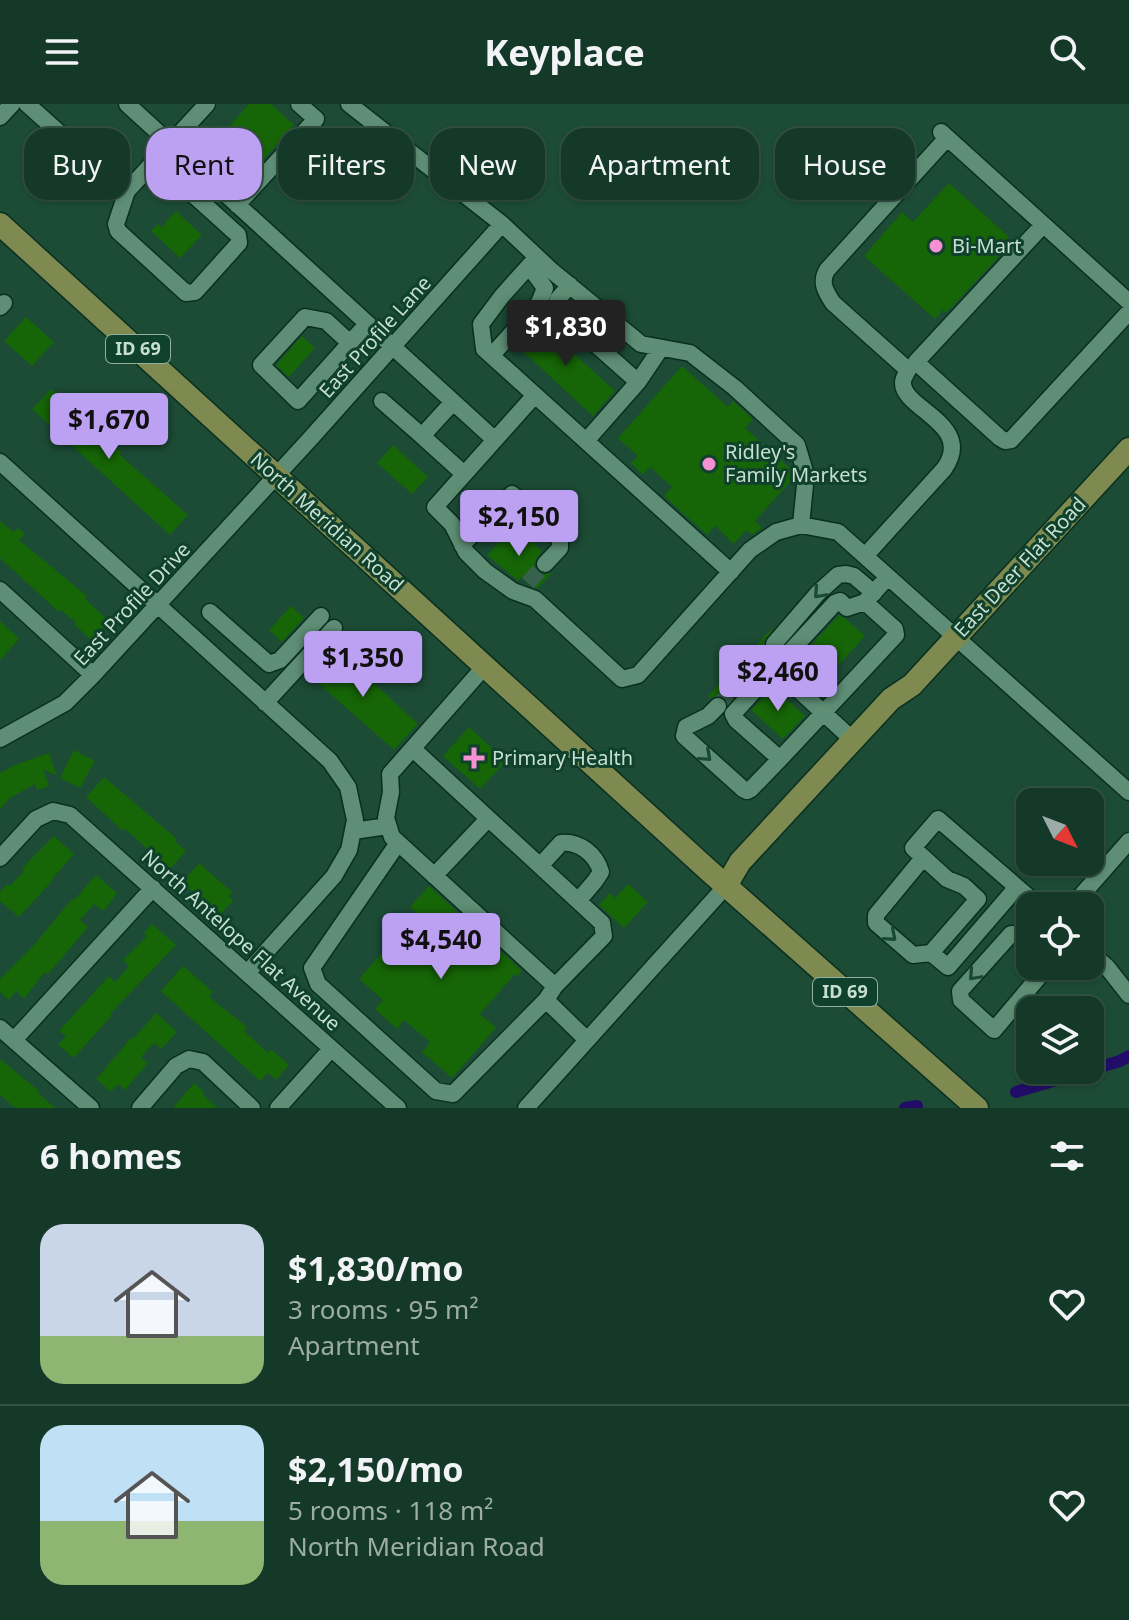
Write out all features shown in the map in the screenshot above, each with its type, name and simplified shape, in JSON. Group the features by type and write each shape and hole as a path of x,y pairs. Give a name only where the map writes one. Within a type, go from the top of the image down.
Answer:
{"main road":[{"name":"North Meridian Road","path":"0,224 966,1105"},
{"name":"East Deer Flat Road","path":"726,886 740,862 891,699 912,685 1129,449"},
{"name":"East Deer Flat Road","path":"726,886 753,869 855,761 900,710 912,685"}],"street":[{"path":"0,117 12,104"},
{"path":"27,104 54,128"},
{"path":"127,104 153,128"},
{"path":"185,128 207,104"},
{"path":"237,205 316,119 299,104"},
{"path":"349,104 502,224 533,262 545,288 539,303 492,355"},
{"path":"1129,302 944,135 827,270 823,281 833,303 1005,441 1011,440 1129,312"},
{"path":"130,188 146,171"},
{"path":"124,200 116,224 118,231 186,293 195,292 239,243 238,235 199,200"},
{"path":"232,200 495,440"},
{"name":"East Profile Lane","path":"277,475 502,224"},
{"path":"865,556 944,469 952,452 948,434 905,391 903,382 912,366 1043,225"},
{"path":"533,262 570,285 641,344 690,353 735,388 797,445 806,475 801,525"},
{"path":"533,262 481,324 484,349 731,572"},
{"path":"570,285 558,299 556,307 638,382"},
{"path":"350,343 326,321 305,317 261,365 298,401 350,343 367,324"},
{"path":"586,441 638,382 661,348"},
{"path":"535,395 435,507 452,524 466,552 485,571 523,588 622,679 638,675 750,550 776,532 801,525 838,532 1129,792"},
{"path":"382,401 464,474"},
{"path":"422,436 453,402"},
{"path":"0,462 330,761 348,787 354,826 349,850 334,876 247,973"},
{"name":"East Profile Drive","path":"0,739 65,703 277,475"},
{"path":"462,545 512,494 557,535 560,548 545,564"},
{"path":"718,706 708,716 686,727 684,736 747,791 897,633 854,576 846,574 838,575 818,593 774,644"},
{"path":"780,759 733,717 734,711 835,603 840,601 847,608 870,597 888,577"},
{"path":"0,590 93,675"},
{"path":"210,612 269,664 280,660 321,616"},
{"path":"265,703 334,628"},
{"path":"485,666 390,774 388,826 392,837 551,993 587,1040"},
{"path":"775,668 854,741"},
{"path":"398,843 312,968 318,984 436,1091 453,1094 604,936 602,923 413,749"},
{"name":"North Antelope Flat Avenue","path":"0,858 36,819 53,811 70,815 398,1108"},
{"path":"434,876 488,819"},
{"path":"994,912 964,886 947,879 913,848 938,819 1023,892"},
{"path":"354,826 388,826"},
{"path":"1084,892 1129,841"},
{"path":"540,866 561,843 580,845 598,863 601,872 578,901"},
{"path":"923,858 876,915 876,923 913,955 931,953 978,899"},
{"name":"East Deer Flat Road","path":"526,1108 726,886"},
{"path":"931,953 948,967 1017,887"},
{"path":"14,1040 153,888"},
{"path":"1016,935 1011,934 960,991 961,1000 994,1030 1035,980"},
{"path":"1104,964 1129,995"},
{"path":"0,1028 91,1108"},
{"path":"278,1108 331,1049"},
{"path":"140,1108 176,1066 189,1059 203,1062 252,1108"}],"building":[{"path":"249,104 271,104 294,125 291,128 278,128 278,143 262,161 262,128 228,128"},
{"name":"Bi-Mart","path":"949,183 1009,237 1001,245 1006,249 946,313 943,310 935,319 864,256 902,212 913,222"},
{"path":"176,211 202,235 180,258 151,231 158,224 161,228"},
{"path":"26,317 54,342 32,366 4,341"},
{"path":"538,321 615,391 593,416 516,345"},
{"path":"302,336 315,348 289,377 276,365"},
{"path":"682,366 728,407 733,401 753,419 745,428 794,472 795,476 755,521 762,528 752,535 746,530 734,544 715,526 707,535 664,496 672,487 650,467 643,475 631,463 638,456 618,438"},
{"path":"51,389 188,515 170,535 32,409"},
{"path":"393,445 428,477 412,494 377,463"},
{"path":"0,521 14,532 18,528 25,534 19,540 87,596 85,599 109,621 92,641 76,623 61,610 59,612 0,558"},
{"path":"514,526 542,551 535,561 537,571 543,575 553,572 538,588 521,577 518,581 487,555"},
{"path":"291,606 304,618 282,642 269,630"},
{"path":"839,615 865,636 829,676 803,654"},
{"path":"0,621 19,639 0,660"},
{"path":"771,629 763,643 766,652 772,655 728,703 720,695 710,698 708,696 728,675 733,680 750,661 745,657"},
{"path":"335,647 418,724 394,750 309,675"},
{"path":"773,687 805,716 783,739 751,710"},
{"name":"Primary Health","path":"469,727 506,761 480,789 443,756"},
{"path":"74,750 95,761 80,788 60,778"},
{"path":"49,753 57,776 43,769 49,786 37,790 35,784 10,798 0,809 0,773"},
{"path":"104,777 177,839 175,841 186,851 168,871 142,844 86,797"},
{"path":"54,836 74,854 19,917 0,901 0,892 7,884 10,886"},
{"path":"199,863 232,892 229,896 233,901 219,916 182,883"},
{"path":"96,875 117,893 111,902 103,911 94,904 80,920 88,927 55,966 47,975 44,973 24,999 16,991 9,1000 0,992 0,979"},
{"path":"628,884 648,902 624,928 599,905 610,893 615,898"},
{"path":"429,886 522,971 518,976 515,974 480,1014 496,1028 452,1078 422,1052 430,1042 404,1020 397,1029 375,1009 383,1000 359,979 417,913 410,907"},
{"path":"152,924 176,945 110,1014 74,1058 58,1045 66,1036 59,1031 109,976 115,982 129,966 123,960 147,936 144,933"},
{"path":"183,966 213,992 209,997 247,1027 244,1031 268,1053 271,1049 289,1065 276,1080 268,1073 260,1081 161,991"},
{"path":"156,1013 177,1032 161,1049 154,1043 141,1057 148,1063 125,1090 118,1084 111,1092 96,1079"},
{"path":"0,1059 55,1108 15,1108 0,1095"},
{"path":"194,1083 204,1092 202,1094 218,1108 173,1108"}],"waterway":[{"path":"1104,1066 1129,1056"},
{"path":"1016,1092 1043,1084"},
{"path":"905,1108 917,1106"}],"tunnel":[{"path":"528,583 545,564"},
{"path":"718,706 774,644"}],"place":[{"name":"Bi-Mart","path":"936,246"},
{"name":"Ridley's Family Markets","path":"709,464"},
{"name":"Primary Health","path":"474,758"}]}
